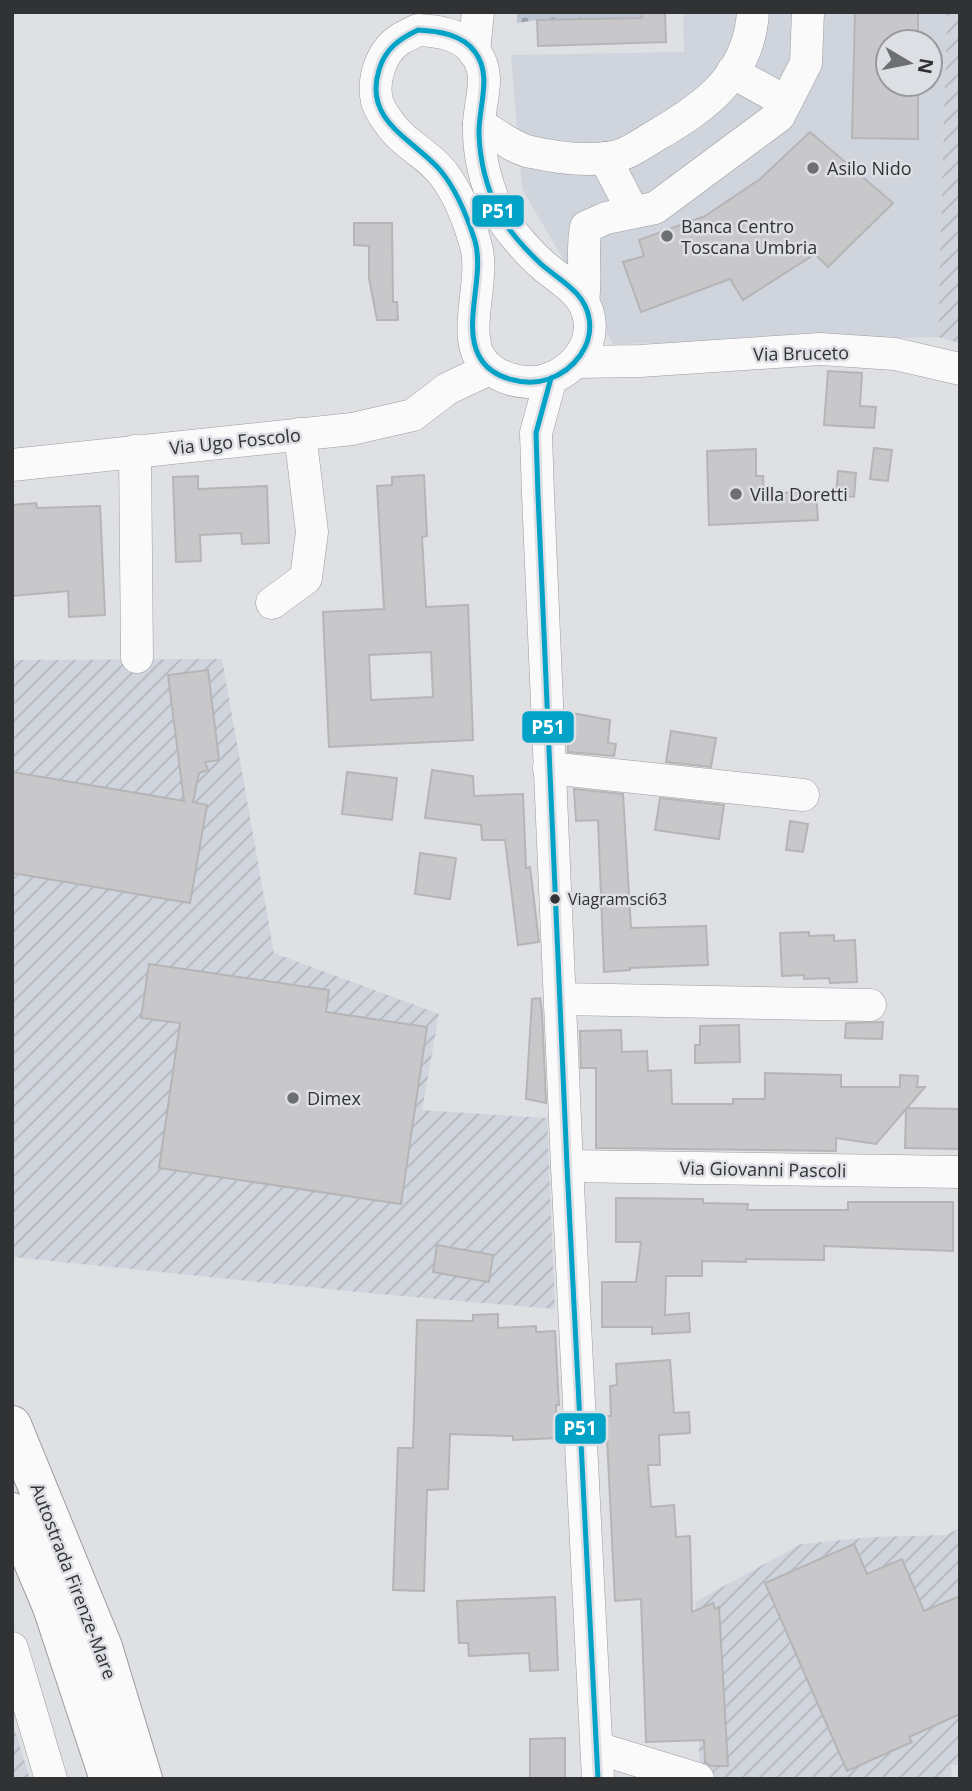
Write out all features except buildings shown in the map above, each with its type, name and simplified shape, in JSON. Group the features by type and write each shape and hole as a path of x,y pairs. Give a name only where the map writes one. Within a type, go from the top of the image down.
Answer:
{"highway":[{"name":"Autostrada Firenze-Mare","path":"12,1426 75,1573 103,1647 143,1779"},
{"name":"Autostrada Firenze-Mare","path":"12,1511 52,1607 109,1779"}],"street":[{"path":"474,52 478,12"},
{"path":"479,124 527,152 570,158 606,158 621,155 694,113 725,85 752,36 754,12"},
{"path":"698,1779 598,1764 567,1166 536,433 564,370 587,345 582,244 586,226 606,218 655,208 779,116 806,63 808,12"},
{"path":"536,433 501,374 478,355 475,300 479,273 478,251 471,228 447,178 424,154 394,130 377,102 377,72 398,40 418,30 452,22 459,38 474,52 485,73 479,124 484,176 499,214 530,254 568,283 586,315 640,361"},
{"path":"732,72 786,102"},
{"path":"606,158 633,212"},
{"name":"Via Ugo Foscolo","path":"12,465 352,429 413,415 447,388 475,337"},
{"name":"Via Bruceto","path":"501,374 536,383 564,370 640,361 820,349 895,354 960,369"},
{"name":"Via Ugo Foscolo","path":"447,388 501,374"},
{"path":"272,603 306,578 312,532 300,434"},
{"path":"135,451 137,657"},
{"path":"550,768 803,795"},
{"path":"561,999 870,1005"},
{"name":"Via Giovanni Pascoli","path":"567,1166 960,1172"},
{"path":"12,1648 51,1779"}],"shaded area":[{"path":"683,12 947,12 938,337 613,344 522,189 511,55 684,52"},
{"path":"947,12 960,12 960,343 938,337"},
{"path":"222,659 274,953 439,1014 422,1110 547,1118 555,1309 12,1257 12,660"},
{"path":"960,1528 960,1765 951,1765 952,1779 700,1779 695,1602 801,1544 872,1537 946,1535"},
{"path":"13,1724 30,1779 12,1779"}],"green space":[{"path":"517,12 665,12 666,42 538,46 537,20 517,23"}],"transit line":[{"name":"P51","path":"418,30 457,37 475,52 480,61 484,81 479,124 481,154 494,202 517,239 541,264 577,294 587,309 590,328 585,347 574,363 549,379 530,382 510,379 492,370 479,356 473,330 477,255 465,213 452,186 440,170 393,128 378,103 376,88 385,56 399,41 418,30"},
{"name":"P51","path":"551,378 536,433 538,495 567,1166 598,1779"}],"place":[{"name":"Asilo Nido","path":"813,168"},
{"name":"Banca Centro Toscana Umbria","path":"667,236"},
{"name":"Villa Doretti","path":"736,494"},
{"name":"Viagramsci63","path":"555,899"},
{"name":"Dimex","path":"293,1098"}]}
